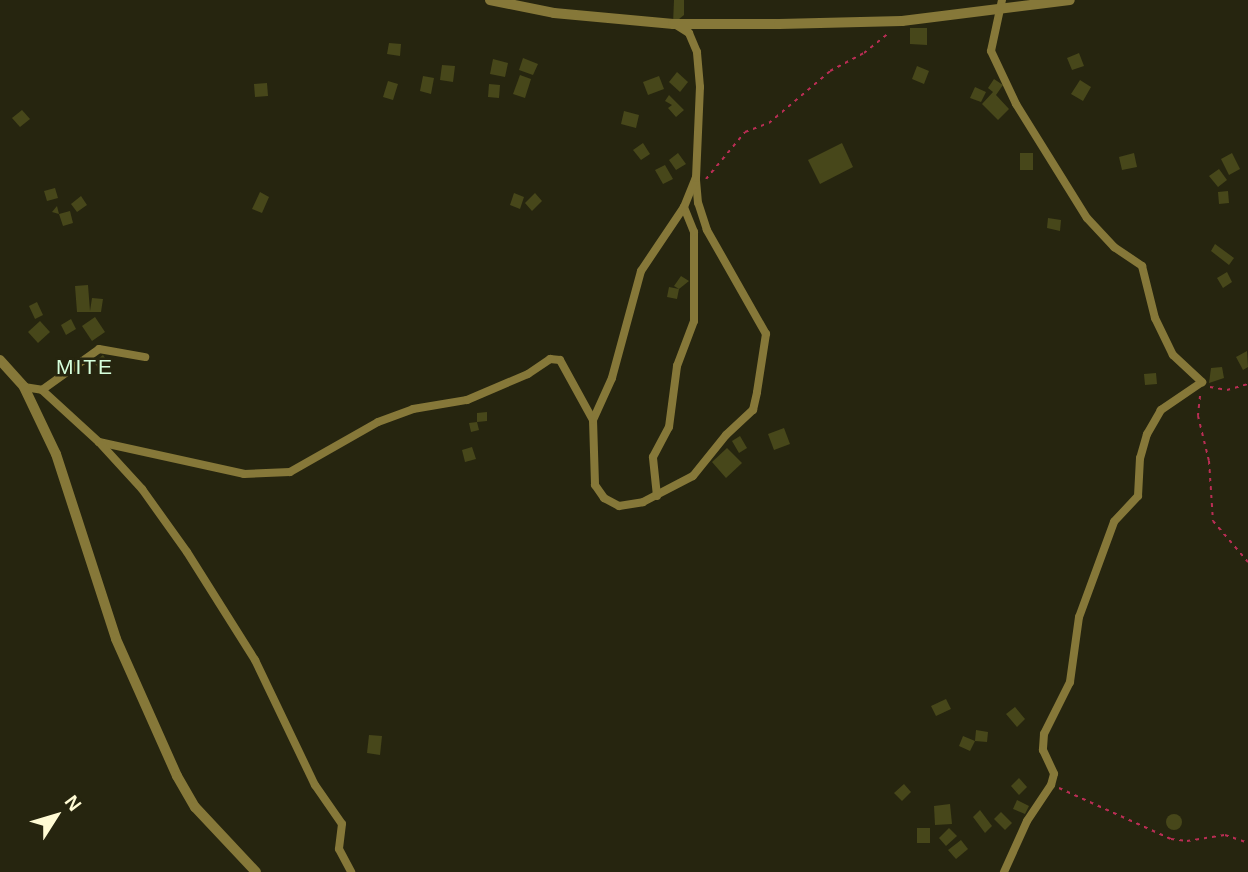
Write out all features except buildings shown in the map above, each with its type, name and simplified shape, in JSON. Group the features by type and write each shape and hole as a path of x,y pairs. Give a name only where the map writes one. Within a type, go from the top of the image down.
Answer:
{"street":[{"path":"490,0 554,13 673,24 902,21 1070,0"},
{"path":"1002,0 996,11 991,51 1038,145 1087,218 1114,247 1142,266 1155,318 1173,355 1202,382 1161,410 1151,425 1140,458 1138,496 1118,516 1107,540 1105,556 1079,617 1070,682 1044,734 1043,750 1054,774 1051,785 1027,821 1004,872"},
{"path":"673,24 689,33 697,52 701,180 698,203 707,230 757,312 766,334 765,354 752,410 726,435 700,470 657,496 619,506 604,498 595,485 591,462 593,421 612,378 642,271 701,180"},
{"path":"657,496 653,457 669,427 677,366 694,321 694,232 684,207"},
{"path":"42,390 99,349 145,357"},
{"path":"99,442 244,474 290,472 378,422 413,409 467,400 528,374 550,359 560,360 593,421"},
{"path":"0,360 24,387 56,454 116,639 157,737 195,807 256,872"},
{"path":"24,387 42,390 99,442 142,489 187,552 255,660 315,785 342,824 339,849 351,872"}],"path":[{"path":"701,180 745,132 769,122 830,71 864,53 902,21"},
{"path":"1248,384 1227,390 1202,382 1198,416 1209,461 1213,521 1248,562"},
{"path":"1051,785 1171,839 1186,841 1225,835 1248,843"}],"district":[{"name":"MITE","path":"85,367"}]}
